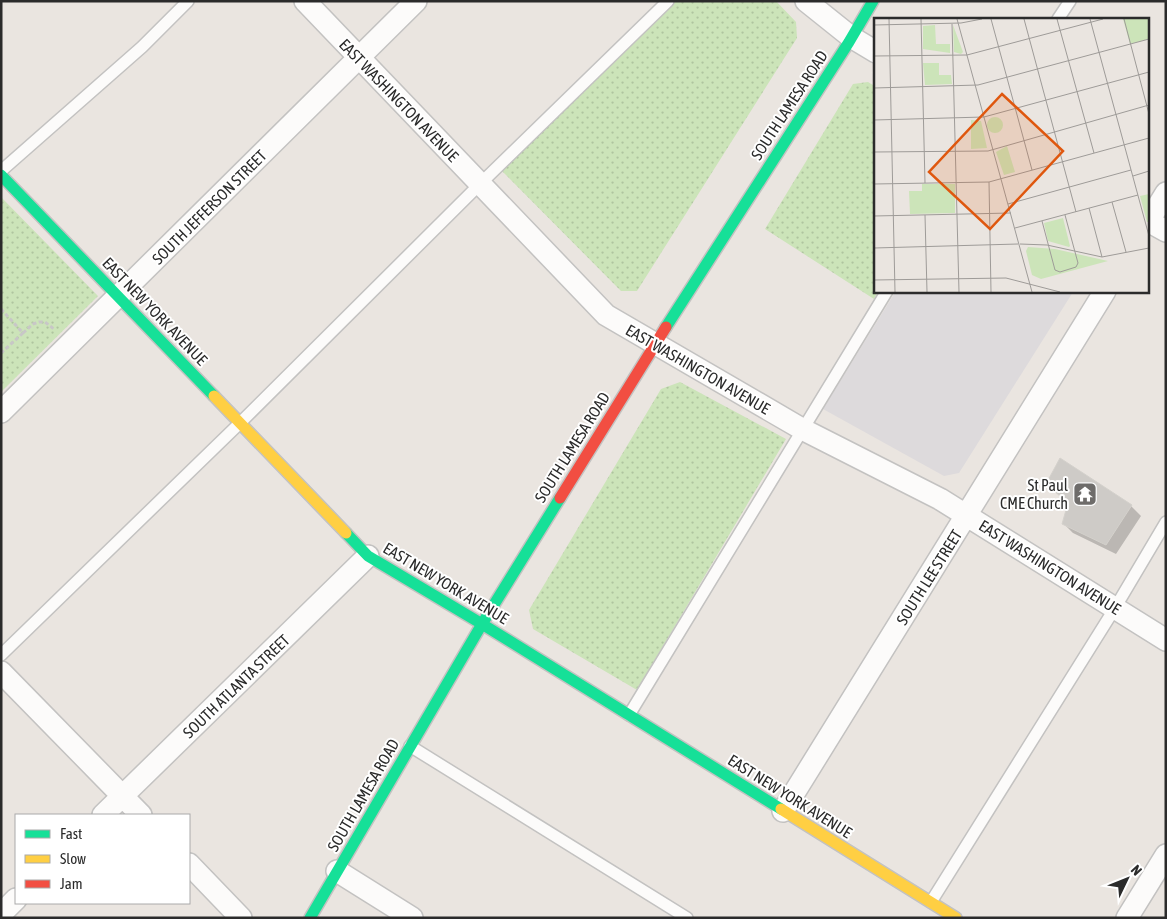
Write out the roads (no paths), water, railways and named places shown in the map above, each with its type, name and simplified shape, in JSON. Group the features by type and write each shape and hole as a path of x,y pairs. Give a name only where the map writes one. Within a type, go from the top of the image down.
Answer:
{"street":[{"name":"EAST WASHINGTON AVENUE","path":"305,1 606,315 802,429 940,499 1166,640"},
{"name":"SOUTH JEFFERSON STREET","path":"1,412 416,1"},
{"path":"806,1 851,37 874,51"},
{"name":"SOUTH LAMESA ROAD","path":"310,918 482,624 656,343 873,1"},
{"name":"EAST NEW YORK AVENUE","path":"1,175 368,556 482,624 956,918"},
{"path":"1150,218 1166,193"},
{"path":"1150,222 1166,231"},
{"name":"SOUTH LEE STREET","path":"783,811 1104,292"},
{"name":"SOUTH ATLANTA STREET","path":"104,814 368,556"},
{"path":"1,672 140,814"},
{"path":"1127,918 1166,855"},
{"path":"190,865 241,918"},
{"path":"337,871 412,918"},
{"path":"1,914 15,900"}],"lane":[{"path":"1,171 142,47 188,1"},
{"path":"1,655 668,1"},
{"path":"1059,18 1070,1"},
{"path":"629,715 886,292"},
{"path":"931,902 1115,608 1166,522"},
{"path":"410,746 687,918"}],"place":[{"name":"St Paul CME Church","path":"1085,494"}]}
